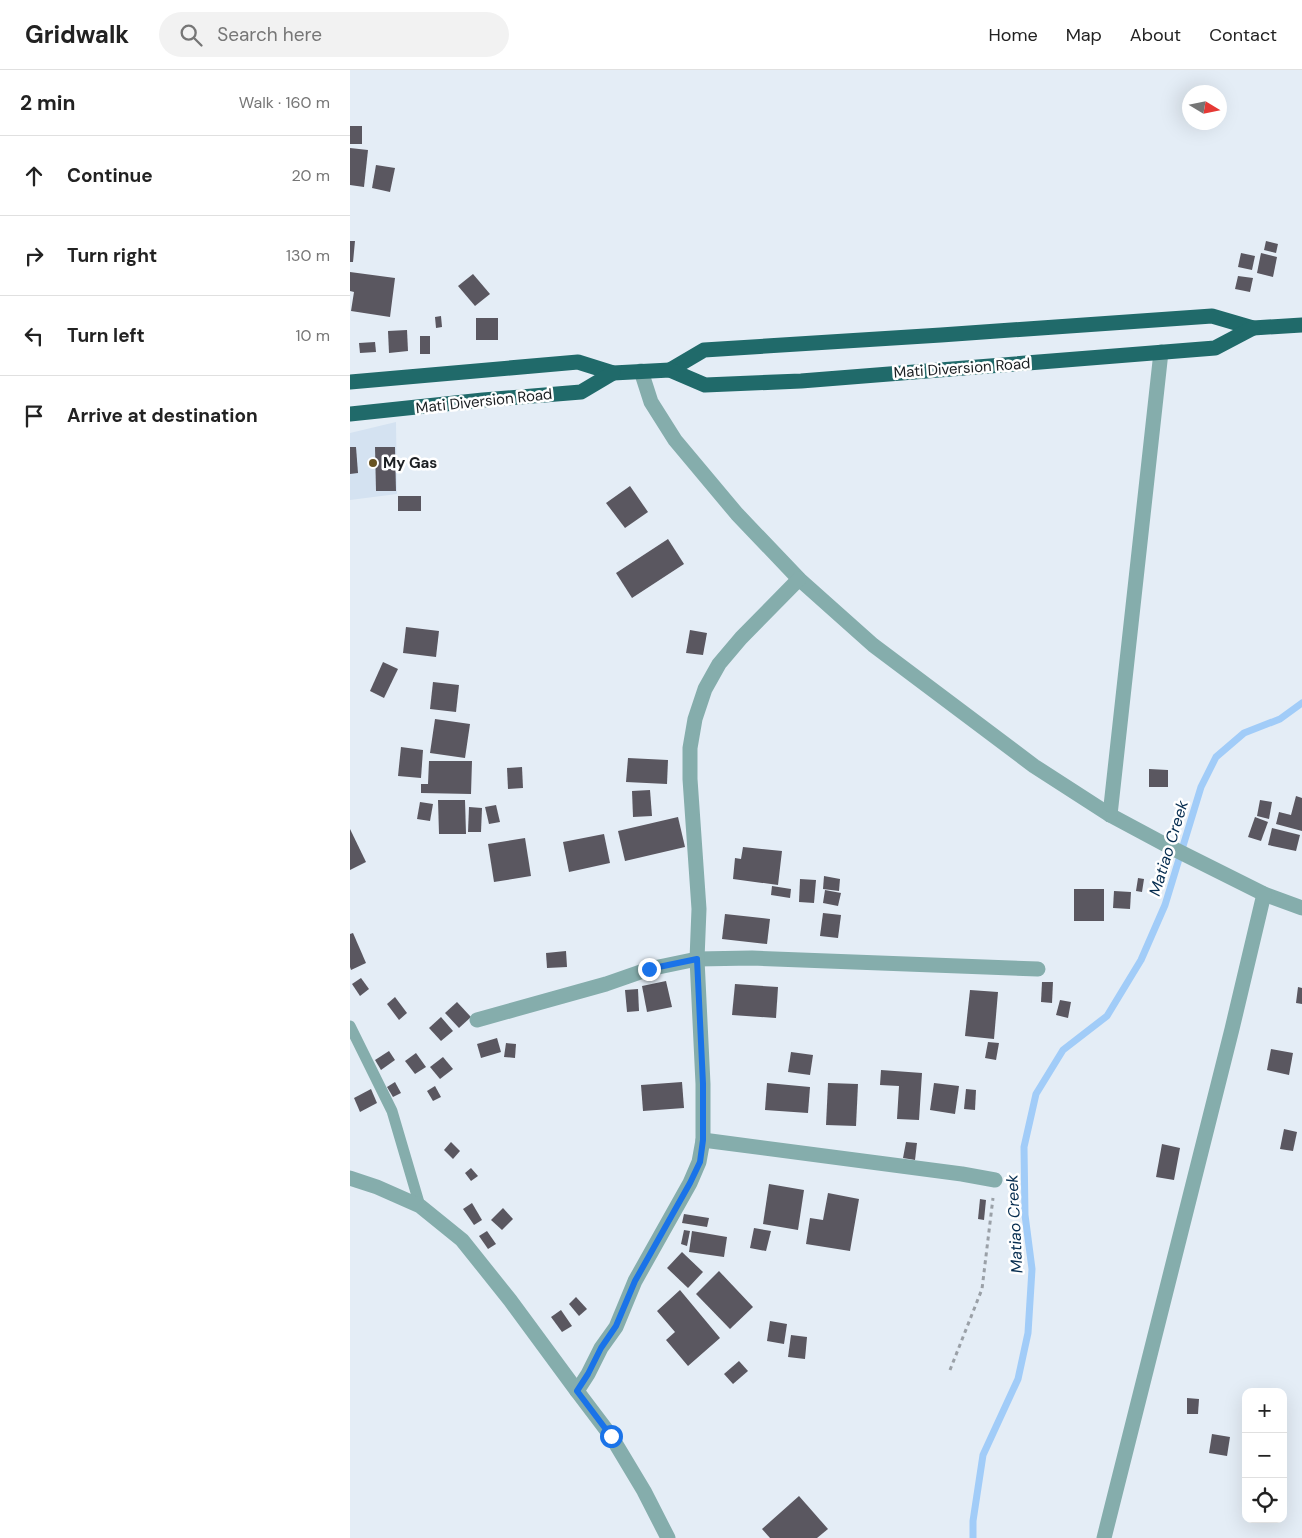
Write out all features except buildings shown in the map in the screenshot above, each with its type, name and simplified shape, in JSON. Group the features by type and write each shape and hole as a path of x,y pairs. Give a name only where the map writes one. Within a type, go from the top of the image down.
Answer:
{"highway":[{"name":"Mati Diversion Road","path":"670,370 704,350 1212,316 1253,328 1302,325"},
{"name":"Mati Diversion Road","path":"350,382 578,362 613,373 670,370 705,385 801,381 1215,348 1253,328"},
{"name":"Mati Diversion Road","path":"350,414 581,392 613,373"}],"street":[{"path":"1110,815 1161,352"},
{"path":"641,371 651,402 675,440 737,514 799,579 873,645 1034,766 1110,815 1264,894 1302,908"},
{"path":"577,1391 601,1348 616,1326 635,1281 700,1162 703,1140 703,1084 697,959 699,909 690,779 690,748 695,719 705,689 719,664 741,638 799,579"},
{"path":"1104,1538 1264,894"},
{"path":"477,1020 606,984 649,969 697,959 752,958 1038,969"},
{"path":"703,1140 995,1180"},
{"path":"350,1178 377,1187 420,1206 462,1240 510,1300 611,1436 644,1490 668,1538"}],"lane":[{"path":"350,1026 392,1112 420,1206"}],"path":[{"path":"950,1370 982,1289 995,1180"}],"shaded area":[{"name":"My Gas","path":"396,422 397,494 350,500 350,433"}],"waterway":[{"name":"Matiao Creek","path":"973,1538 973,1521 983,1455 1018,1379 1028,1333 1032,1269 1025,1215 1024,1147 1036,1094 1063,1050 1107,1016 1141,960 1165,905 1201,787 1216,757 1244,733 1280,719 1302,703"}],"place":[{"name":"My Gas","path":"373,463"}],"route":[{"path":"611,1436 577,1391 601,1348 616,1326 635,1281 690,1183 700,1162 703,1140 703,1084 697,959 649,969"}]}
